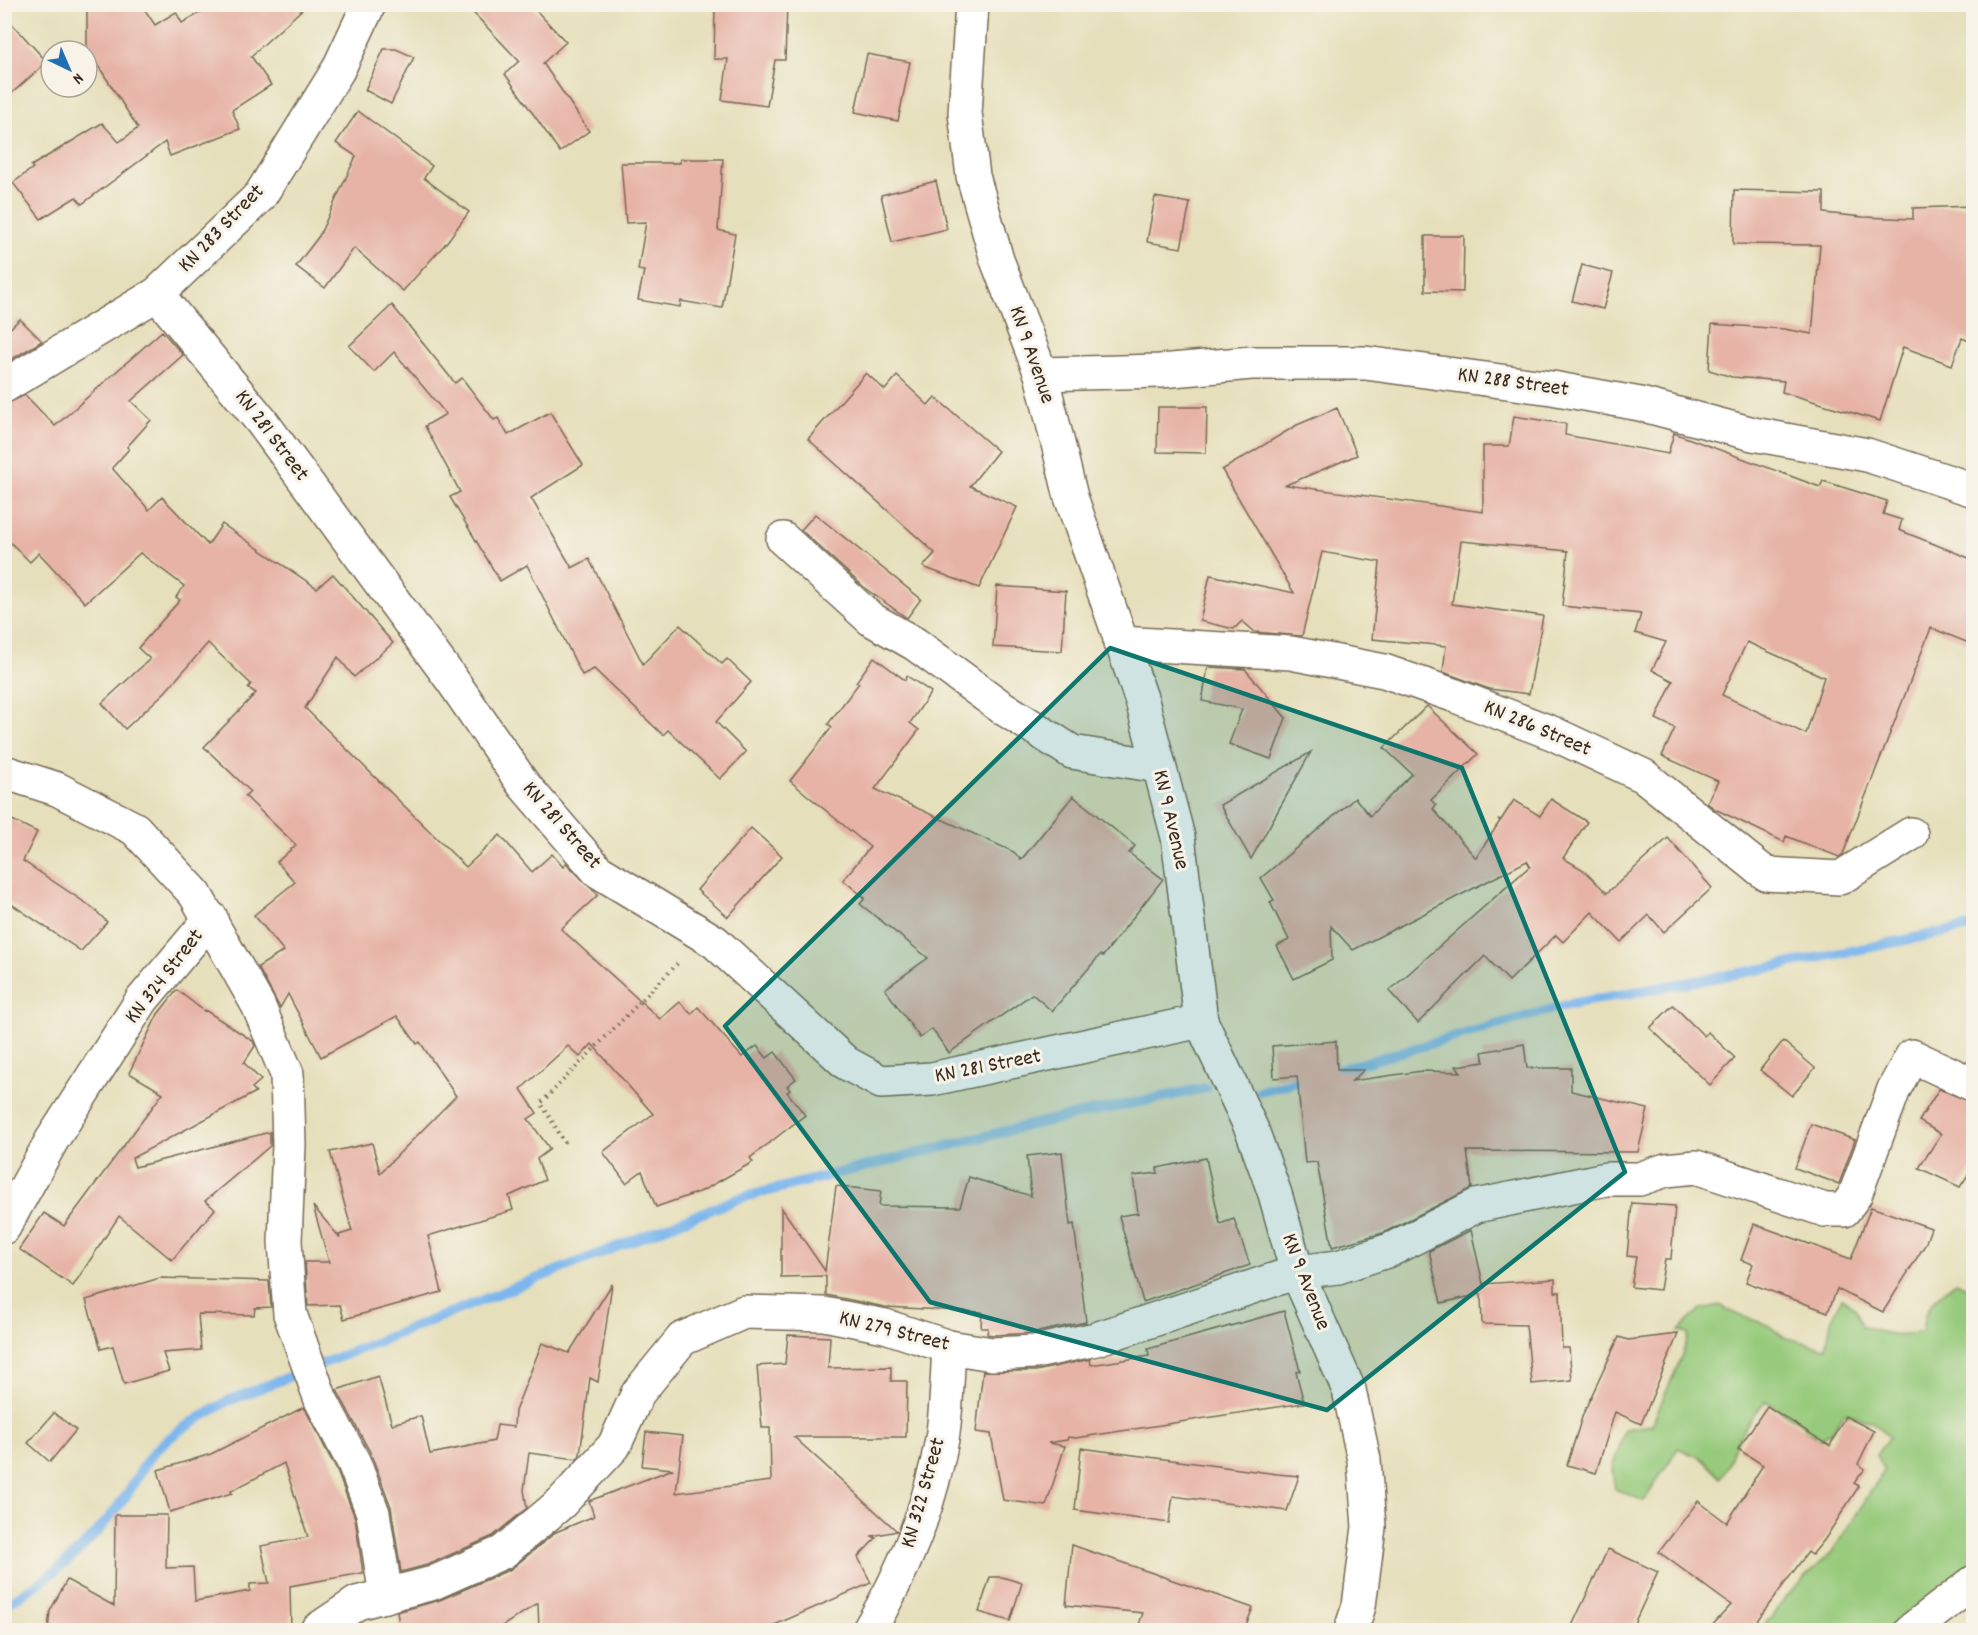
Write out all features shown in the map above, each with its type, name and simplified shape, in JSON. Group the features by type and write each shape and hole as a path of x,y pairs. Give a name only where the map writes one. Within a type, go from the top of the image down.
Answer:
{"street":[{"name":"KN 283 Street","path":"4,386 157,294 260,196 338,70 369,4"},
{"name":"KN 9 Avenue","path":"972,4 965,113 973,176 997,260 1041,374 1071,496 1120,643 1142,701 1178,837 1201,1021 1252,1130 1275,1194 1297,1272 1349,1390 1364,1461 1369,1527 1359,1606 1351,1630"},
{"name":"KN 281 Street","path":"157,294 262,422 452,680 523,784 598,871 705,936 750,973 846,1063 881,1082 932,1079 1201,1021"},
{"name":"KN 288 Street","path":"1041,374 1160,371 1252,363 1365,363 1552,388 1640,404 1753,434 1867,455 1974,490"},
{"path":"783,539 872,619 915,644 1000,706 1072,752 1158,766"},
{"name":"KN 286 Street","path":"1120,643 1291,653 1384,671 1453,695 1552,733 1644,776 1766,874 1840,878 1911,834"},
{"name":"KN 324 Street","path":"4,772 57,789 135,829 195,894 211,918 142,1000 52,1140 4,1227"},
{"path":"211,918 258,1005 287,1074 289,1145 285,1241 290,1314 321,1400 354,1463 373,1513 386,1596"},
{"name":"KN 279 Street","path":"317,1630 357,1604 433,1583 503,1552 561,1503 614,1446 638,1393 682,1339 744,1312 824,1314 885,1326 949,1347 992,1354 1024,1352 1096,1339 1297,1272 1338,1267 1390,1250 1476,1206 1606,1179 1639,1179 1666,1170 1696,1167 1825,1210 1844,1210 1855,1195 1894,1089 1912,1056 1974,1085"},
{"name":"KN 322 Street","path":"869,1630 883,1608 916,1536 942,1439 949,1347"},
{"path":"1911,1630 1974,1582"}],"path":[{"path":"565,1143 541,1103 705,936"}],"highlighted area":[{"path":"1110,648 1462,768 1625,1172 1327,1410 930,1302 725,1026"}],"green space":[{"path":"1956,1282 1973,1290 1973,1569 1894,1630 1755,1630 1773,1617 1785,1597 1832,1552 1884,1471 1876,1455 1889,1437 1873,1422 1844,1413 1831,1432 1818,1441 1812,1432 1805,1434 1805,1426 1766,1401 1740,1435 1728,1467 1721,1478 1702,1459 1678,1448 1644,1501 1615,1489 1612,1469 1625,1429 1652,1425 1682,1356 1689,1333 1679,1331 1699,1310 1720,1305 1738,1315 1768,1325 1783,1337 1826,1348 1831,1321 1842,1298 1856,1309 1862,1326 1892,1334 1915,1333 1923,1331 1925,1315 1932,1303"}],"building":[{"path":"87,4 141,4 155,25 176,12 182,23 215,4 308,4 251,56 271,85 232,110 240,129 170,156 165,142 82,204 76,197 41,219 13,183 33,168 31,166 102,123 119,142 138,128 99,67 99,39 87,39"},
{"path":"465,4 530,4 566,42 543,63 589,131 560,152 505,74 519,61"},
{"path":"715,4 787,4 785,60 775,60 767,106 722,100 728,59 714,59"},
{"path":"4,15 39,53 39,69 4,100"},
{"path":"384,49 396,49 414,57 391,104 365,90"},
{"path":"867,54 910,62 898,121 855,112"},
{"path":"358,111 432,166 424,178 469,212 446,243 403,291 354,248 325,288 296,266 319,236 356,156 336,143"},
{"path":"680,159 723,159 718,230 735,234 722,308 681,301 680,307 638,300 644,271 638,270 646,222 626,223 621,163 680,163"},
{"path":"936,181 947,229 892,242 881,195"},
{"path":"1734,190 1824,192 1824,213 1863,217 1913,219 1913,208 1974,206 1974,343 1962,338 1952,365 1903,347 1880,421 1782,392 1784,381 1732,377 1709,370 1712,324 1784,329 1812,334 1820,245 1733,244"},
{"path":"1155,197 1190,203 1181,248 1147,242"},
{"path":"1425,236 1464,236 1463,292 1425,291"},
{"path":"1582,265 1613,273 1603,309 1572,301"},
{"path":"392,305 455,383 462,378 494,420 498,418 508,435 550,412 583,465 531,498 572,568 589,559 643,664 680,625 722,664 727,659 751,682 716,722 746,752 720,779 668,730 663,735 594,669 582,675 527,565 500,581 450,497 460,492 425,426 446,414 394,352 374,372 349,346"},
{"path":"20,319 42,341 4,364 4,334"},
{"path":"162,331 183,355 131,401 151,420 112,468 149,510 162,497 208,545 222,524 317,588 333,574 393,643 354,677 338,657 305,708 466,867 500,835 532,872 552,854 563,867 566,863 598,895 561,929 660,1019 680,1002 691,1014 698,1007 742,1057 757,1046 767,1058 775,1052 796,1079 787,1086 790,1090 787,1092 805,1115 750,1158 753,1162 702,1191 656,1207 642,1171 626,1183 603,1152 653,1114 592,1044 580,1057 568,1046 521,1089 537,1113 528,1119 550,1149 537,1159 545,1180 509,1196 513,1210 428,1236 442,1292 344,1319 340,1305 308,1306 305,1262 329,1262 313,1206 340,1238 339,1235 352,1231 330,1152 372,1143 380,1173 456,1096 420,1042 417,1044 397,1016 321,1057 288,994 280,1008 258,967 284,951 254,915 295,882 277,862 296,845 245,796 250,791 204,747 256,693 248,688 251,684 208,643 165,692 125,729 102,703 150,659 138,648 180,600 176,597 184,586 140,553 85,603 39,553 30,562 4,536 4,405 25,395 55,426"},
{"path":"866,373 885,390 897,376 928,405 935,397 998,451 970,486 1017,507 979,588 923,567 935,553 808,439"},
{"path":"1158,407 1207,407 1206,453 1157,452"},
{"path":"1337,408 1357,455 1286,485 1483,512 1483,446 1509,446 1514,416 1566,424 1565,435 1668,454 1674,433 1820,487 1823,481 1887,501 1883,514 1902,520 1899,530 1974,560 1974,645 1931,628 1843,854 1839,857 1786,836 1784,842 1715,809 1707,803 1718,781 1662,756 1675,728 1656,719 1673,681 1652,670 1666,642 1635,633 1641,614 1562,606 1568,551 1461,541 1452,604 1543,616 1529,694 1489,689 1443,672 1446,646 1372,639 1380,562 1322,552 1302,636 1255,632 1242,621 1234,629 1200,621 1210,575 1294,593 1222,470 1297,425","holes":["1747,642 1824,677 1806,734 1722,695"]},
{"path":"815,514 921,599 907,618 866,589 801,530"},
{"path":"997,586 1066,591 1062,651 993,647"},
{"path":"874,657 905,680 907,676 931,692 910,723 919,730 875,789 1014,852 1021,860 1073,796 1135,846 1129,853 1163,879 1103,956 1100,955 1052,1011 1032,994 949,1053 932,1029 920,1038 885,989 928,958 860,904 865,898 843,880 870,847 790,781 832,727 828,724 859,683 856,682"},
{"path":"1208,667 1245,669 1286,718 1271,759 1229,744 1242,709 1202,701"},
{"path":"1427,706 1478,754 1431,800 1436,805 1433,809 1476,858 1500,821 1498,819 1501,820 1514,800 1540,816 1551,799 1587,822 1563,858 1582,869 1607,893 1668,838 1712,888 1664,932 1649,915 1621,942 1592,912 1563,942 1556,935 1509,981 1485,956 1418,1023 1389,991 1530,866 1527,861 1353,950 1331,926 1332,960 1294,979 1277,946 1289,940 1270,902 1274,900 1261,878 1355,798 1370,816 1412,774 1384,748"},
{"path":"1311,752 1251,859 1220,805"},
{"path":"4,816 37,832 23,861 93,908 107,922 81,951 4,899"},
{"path":"751,828 782,856 728,917 697,890"},
{"path":"177,990 204,1011 253,1041 255,1046 244,1063 261,1080 252,1088 256,1092 132,1158 135,1167 270,1132 270,1146 205,1201 215,1209 172,1260 119,1216 73,1286 19,1249 44,1213 64,1226 163,1093 129,1073 158,1014"},
{"path":"1673,1005 1704,1036 1708,1032 1735,1058 1710,1085 1650,1028"},
{"path":"1336,1041 1337,1070 1364,1070 1352,1081 1422,1071 1461,1072 1456,1066 1484,1062 1482,1052 1524,1044 1527,1068 1571,1068 1571,1091 1648,1109 1638,1152 1467,1151 1472,1188 1383,1233 1332,1247 1317,1162 1305,1163 1297,1076 1274,1078 1272,1046"},
{"path":"1783,1041 1815,1068 1792,1096 1760,1070"},
{"path":"1939,1089 1974,1103 1974,1166 1960,1187 1919,1168 1941,1134 1919,1121"},
{"path":"1811,1124 1855,1140 1839,1184 1795,1168"},
{"path":"1062,1152 1070,1225 1074,1224 1086,1322 1033,1333 993,1335 987,1334 988,1328 981,1328 982,1312 885,1307 826,1295 826,1276 781,1277 781,1207 825,1271 836,1186 881,1191 879,1206 960,1207 969,1177 1031,1196 1027,1156"},
{"path":"1206,1158 1220,1224 1234,1219 1250,1265 1143,1302 1119,1216 1138,1213 1133,1176 1158,1173 1157,1168"},
{"path":"1632,1203 1675,1206 1671,1259 1665,1259 1660,1290 1631,1287 1636,1257 1627,1256"},
{"path":"1871,1207 1931,1228 1925,1245 1883,1312 1837,1289 1828,1312 1746,1282 1753,1264 1741,1260 1754,1224 1851,1259"},
{"path":"1471,1230 1483,1284 1555,1279 1555,1292 1560,1292 1562,1348 1569,1348 1572,1380 1532,1384 1526,1325 1482,1324 1481,1294 1441,1303 1429,1251"},
{"path":"160,1278 269,1281 271,1307 255,1308 254,1315 198,1314 201,1350 163,1353 169,1371 124,1384 113,1346 101,1349 86,1300"},
{"path":"612,1284 598,1382 590,1378 580,1455 577,1459 529,1453 524,1490 527,1508 493,1536 427,1565 401,1572 391,1507 371,1454 337,1390 378,1376 392,1424 421,1416 430,1454 494,1441 497,1425 514,1427 515,1411 542,1343 569,1353"},
{"path":"1284,1311 1300,1371 1296,1372 1304,1403 1076,1438 1068,1437 1067,1440 1048,1443 1065,1446 1046,1506 1003,1500 991,1434 976,1432 983,1371 1036,1371 1090,1359 1091,1365 1149,1356 1148,1349"},
{"path":"1678,1334 1641,1424 1615,1412 1596,1473 1567,1465 1583,1414 1619,1337 1628,1340"},
{"path":"788,1335 830,1337 828,1368 891,1367 891,1381 907,1381 906,1437 794,1437 897,1531 872,1536 876,1538 858,1557 871,1583 763,1630 539,1630 538,1603 496,1630 400,1630 397,1612 440,1600 511,1569 556,1532 594,1516 589,1501 673,1469 642,1466 646,1432 683,1436 676,1493 771,1481 770,1428 762,1428 757,1366 785,1364"},
{"path":"1767,1406 1830,1446 1845,1416 1874,1431 1858,1464 1865,1469 1854,1483 1859,1486 1825,1539 1812,1555 1808,1552 1750,1630 1708,1630 1731,1605 1659,1552 1698,1501 1727,1523 1763,1465 1738,1449"},
{"path":"304,1407 337,1471 355,1518 363,1573 290,1586 291,1630 48,1630 50,1611 67,1580 114,1606 115,1515 167,1515 166,1568 193,1567 195,1601 250,1591 250,1584 269,1583 261,1546 308,1537 284,1463 231,1491 232,1493 170,1512 158,1470 211,1454"},
{"path":"54,1413 76,1430 50,1462 28,1443"},
{"path":"1081,1448 1299,1476 1287,1511 1173,1496 1169,1523 1075,1510"},
{"path":"1072,1545 1253,1608 1244,1630 1137,1630 1143,1613 1066,1605"},
{"path":"1608,1549 1658,1572 1631,1630 1570,1630"},
{"path":"990,1577 1002,1577 1022,1583 1010,1621 979,1612"}],"waterway":[{"path":"1328,1073 1570,1004 1768,968 1974,926"},
{"path":"1260,1091 1310,1078"},
{"path":"4,1605 40,1582 86,1544 126,1496 149,1458 161,1445 228,1401 740,1198 1038,1123 1206,1088"}]}
